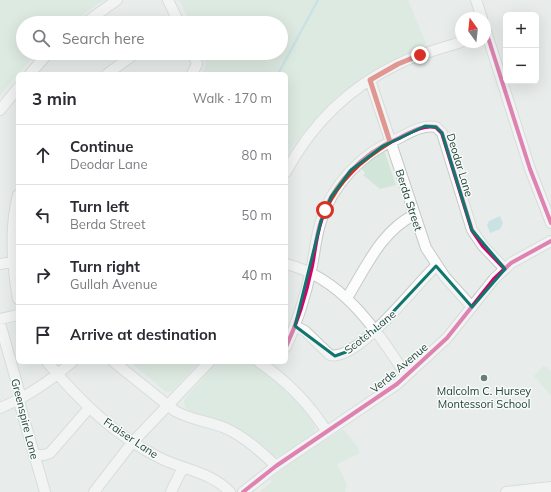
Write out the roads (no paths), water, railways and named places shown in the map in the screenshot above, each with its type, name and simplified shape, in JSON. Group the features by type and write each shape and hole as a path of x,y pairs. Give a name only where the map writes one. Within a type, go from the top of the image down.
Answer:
{"street":[{"path":"95,16 117,0"},
{"path":"168,0 175,16"},
{"path":"476,0 480,12"},
{"path":"288,168 305,138 349,93 398,64 455,44"},
{"path":"491,48 530,169 551,223"},
{"path":"32,72 42,60"},
{"path":"110,72 126,60"},
{"path":"194,71 197,64 196,60"},
{"name":"Berda Street","path":"370,80 426,248 436,266 472,307"},
{"path":"0,110 16,90"},
{"name":"Deodar Lane","path":"288,342 295,326 310,273 321,222 331,197 351,170 367,157 390,142 425,126 431,126 442,133 472,230 483,246 505,269"},
{"path":"16,204 13,218 16,274"},
{"path":"347,298 379,246 396,226 414,215"},
{"name":"Verde Avenue","path":"243,492 276,466 385,393 447,338 494,279 511,263 551,241"},
{"path":"0,264 15,261"},
{"path":"288,265 310,273 326,282 347,298 376,330 406,375"},
{"name":"Scotch Lane","path":"295,326 305,331 330,355 335,356 346,352 376,330 397,310 436,266"},
{"path":"0,319 16,315"},
{"name":"Greenspire Lane","path":"0,323 21,398 20,405 45,492"},
{"name":"Fraiser Lane","path":"49,364 89,408 133,442 160,459 217,481 230,492"},
{"path":"0,408 21,398 58,374 70,364"},
{"path":"116,364 168,406 186,417 225,428 240,436 258,449 276,466"},
{"path":"94,492 133,442 208,364"},
{"path":"274,366 306,402 327,432"},
{"path":"34,455 44,455 50,453 89,408"},
{"path":"171,492 183,467"},
{"path":"506,492 551,487"}],"water":[{"path":"500,216 503,223 500,229 490,233 487,225 489,221"}],"waterway":[{"path":"288,56 318,0"},
{"path":"279,72 286,60"}],"place":[{"name":"Malcolm C. Hursey Montessori School","path":"484,378"}]}
